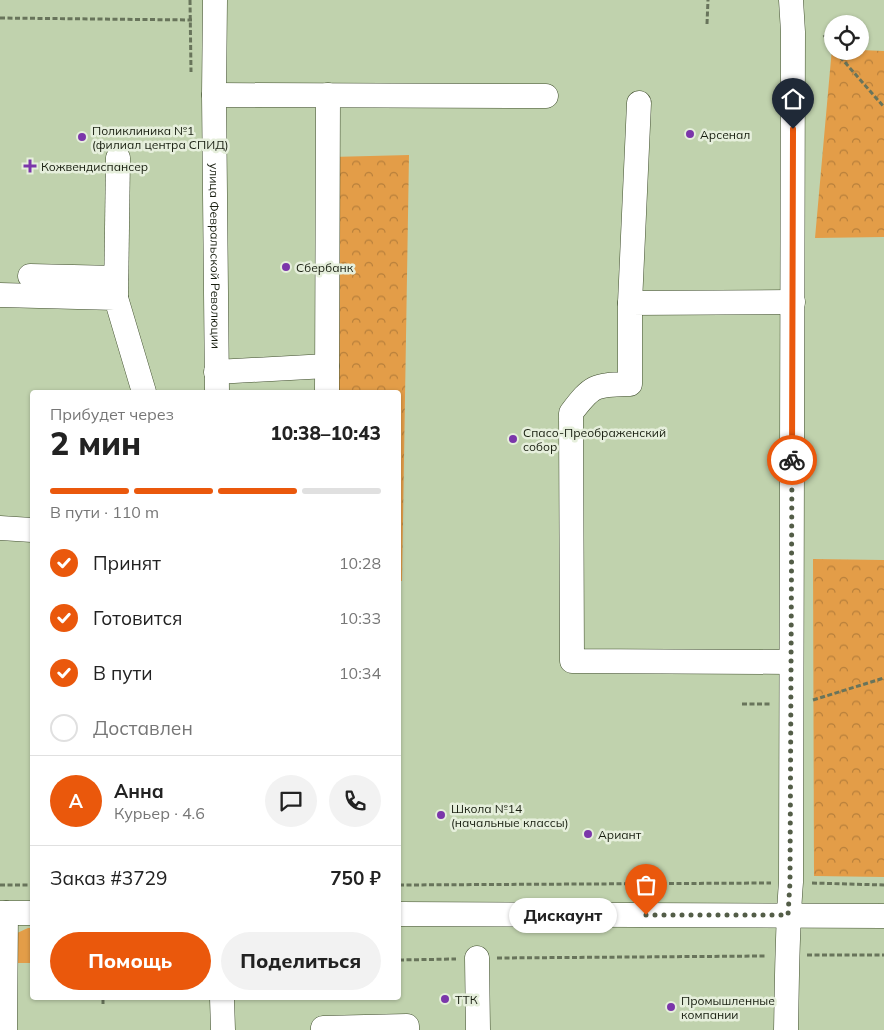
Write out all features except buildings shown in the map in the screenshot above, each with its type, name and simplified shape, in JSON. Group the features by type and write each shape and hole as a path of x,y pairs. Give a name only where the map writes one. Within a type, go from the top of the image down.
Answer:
{"street":[{"path":"786,1030 790,882 793,302 793,32 791,0"},
{"name":"улица Февральской Революции","path":"215,10 216,382"},
{"path":"214,95 546,96"},
{"path":"327,390 328,95"},
{"path":"639,103 630,303 630,384 602,385 586,393 571,413 572,661 791,662"},
{"path":"118,158 116,288 143,390"},
{"path":"30,276 116,288"},
{"path":"0,295 116,288"},
{"path":"630,303 793,302"},
{"path":"216,382 327,366"},
{"path":"0,528 30,530"},
{"path":"5,1030 3,913 30,913"},
{"path":"401,914 884,916"},
{"path":"477,958 478,1030"},
{"path":"222,1000 223,1030"},
{"path":"323,1030 323,1028 408,1026 408,1030"}],"path":[{"path":"707,24 708,0"},
{"path":"0,18 215,10"},
{"path":"843,60 884,108"},
{"path":"814,700 884,678"},
{"path":"401,885 742,883"},
{"path":"0,885 30,885"},
{"path":"401,960 884,955"}],"green space":[{"path":"869,50 884,51 884,237 815,238 831,60 869,60"},
{"path":"409,155 402,581 401,390 331,390 331,157"},
{"path":"813,559 884,560 884,877 814,876"},
{"path":"30,928 30,963 0,963 15,934"}],"way so far":[{"path":"646,915 788,915 790,882 792,460"}],"place":[{"name":"Арсенал","path":"690,134"},
{"name":"Поликлиника №1 (филиал центра СПИД)","path":"82,137"},
{"name":"Кожвендиспансер","path":"30,166"},
{"name":"Сбербанк","path":"286,267"},
{"name":"Спасо-Преображенский собор","path":"513,439"},
{"name":"Школа №14 (начальные классы)","path":"441,815"},
{"name":"Ариант","path":"588,834"},
{"name":"Дискаунт","path":"646,915"},
{"name":"ТТК","path":"445,999"},
{"name":"Промышленные компании","path":"671,1007"}],"route":[{"path":"792,460 793,129"}]}
